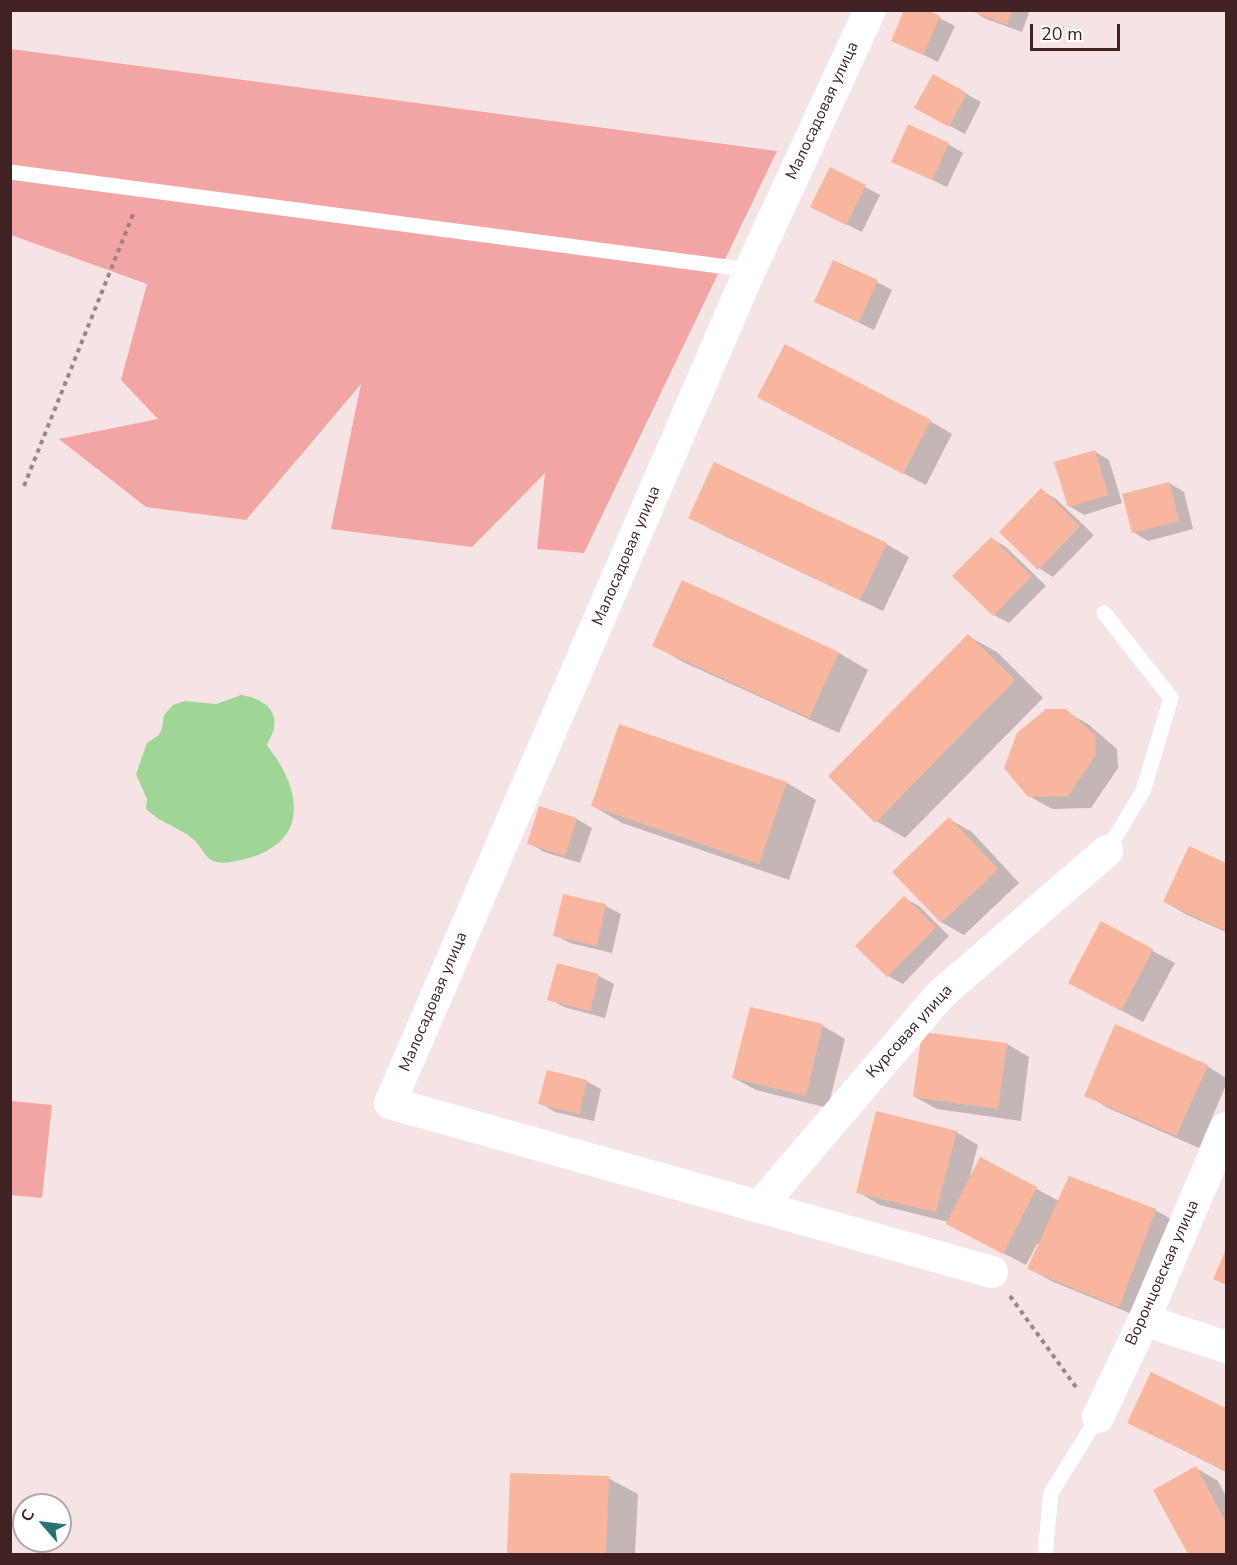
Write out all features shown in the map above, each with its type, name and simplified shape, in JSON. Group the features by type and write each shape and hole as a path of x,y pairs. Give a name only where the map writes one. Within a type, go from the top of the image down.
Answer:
{"street":[{"name":"Малосадовая улица","path":"759,1207 390,1103 750,270 870,10"},
{"name":"Курсовая улица","path":"759,1207 940,995 1107,850"},
{"name":"Воронцовская улица","path":"1098,1417 1144,1320 1227,1128"},
{"path":"759,1207 992,1272"},
{"path":"1144,1320 1227,1347"}],"lane":[{"path":"10,172 750,270"},
{"path":"1104,613 1170,698 1143,791 1107,850"},
{"path":"1045,1554 1051,1493 1098,1417"}],"path":[{"path":"24,486 143,189"},
{"path":"992,1272 1098,1417"}],"shaded area":[{"path":"11,49 777,151 584,553 537,549 545,473 472,547 331,529 361,384 246,520 146,507 59,439 158,419 121,380 147,284 11,235"},
{"path":"241,695 260,701 273,714 274,728 267,745 277,759 292,791 293,818 289,830 281,841 268,850 243,860 216,862 206,855 193,839 146,809 147,799 136,774 147,743 159,735 164,715 173,705 185,701 216,704"},
{"path":"11,1101 52,1105 42,1198 11,1195"}],"building":[{"path":"904,10 928,10 940,16 923,55 891,41"},
{"path":"969,10 1012,10 1007,25"},
{"path":"933,74 967,93 949,127 914,108"},
{"path":"908,124 949,143 932,180 891,162"},
{"path":"830,167 866,185 846,225 810,207"},
{"path":"833,260 878,280 859,322 814,302"},
{"path":"785,344 931,420 903,474 757,397"},
{"path":"1095,450 1108,495 1068,507 1054,462"},
{"path":"714,462 887,543 860,600 688,518"},
{"path":"1169,482 1179,521 1132,533 1122,494"},
{"path":"1041,488 1080,526 1038,570 999,532"},
{"path":"991,537 1032,576 993,616 952,576"},
{"path":"682,580 839,652 809,718 652,646"},
{"path":"968,634 1015,680 875,823 828,776"},
{"path":"1046,709 1066,709 1095,735 1096,755 1068,796 1028,797 1004,768 1017,733"},
{"path":"619,724 787,782 759,864 591,806"},
{"path":"539,806 577,818 565,856 527,844"},
{"path":"949,817 998,869 941,923 892,872"},
{"path":"1189,846 1226,863 1226,931 1163,902"},
{"path":"563,894 606,904 597,946 553,936"},
{"path":"904,896 936,927 887,977 855,946"},
{"path":"1101,921 1153,949 1121,1011 1068,983"},
{"path":"557,963 599,974 590,1011 547,1000"},
{"path":"750,1007 823,1024 806,1096 732,1078"},
{"path":"1115,1024 1208,1065 1176,1136 1084,1096"},
{"path":"922,1032 1007,1043 998,1109 913,1097"},
{"path":"547,1070 587,1080 579,1114 538,1104"},
{"path":"876,1111 957,1131 936,1212 856,1193"},
{"path":"980,1157 1037,1187 1003,1254 946,1224"},
{"path":"1069,1176 1156,1209 1119,1307 1027,1269"},
{"path":"1226,1249 1226,1285 1213,1279"},
{"path":"1151,1372 1226,1408 1226,1471 1127,1423"},
{"path":"1196,1466 1226,1523 1226,1554 1188,1554 1153,1490"},
{"path":"510,1473 609,1476 606,1554 507,1554"}]}
